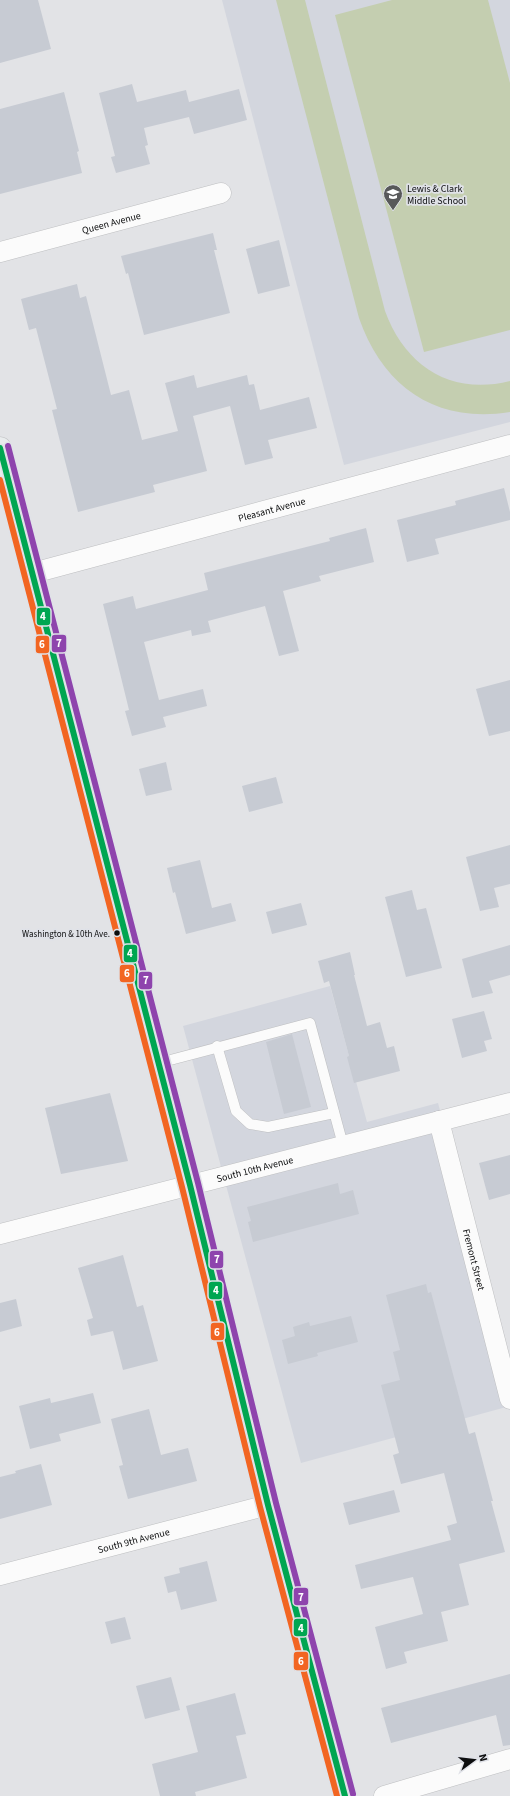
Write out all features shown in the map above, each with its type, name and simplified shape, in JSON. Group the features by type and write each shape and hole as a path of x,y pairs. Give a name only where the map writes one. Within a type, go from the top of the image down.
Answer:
{"main road":[{"path":"0,448 159,1063 268,1505 345,1796"}],"street":[{"name":"Queen Avenue","path":"0,252 221,193"},
{"name":"Pleasant Avenue","path":"33,573 510,445"},
{"name":"South 10th Avenue","path":"0,1234 510,1102"},
{"name":"Fremont Street","path":"439,1120 510,1399"},
{"name":"South 9th Avenue","path":"0,1575 268,1505"},
{"path":"384,1796 510,1759"}],"lane":[{"path":"159,1063 217,1046 310,1023 343,1146"},
{"path":"217,1046 236,1111 250,1124 268,1127 334,1113"}],"shaded area":[{"name":"Lewis & Clark Middle School","path":"222,0 510,0 510,422 344,465"},
{"path":"330,986 367,1122 438,1103 510,1369 510,1406 301,1463 183,1026"}],"green space":[{"path":"276,0 305,0 385,311 394,330 405,347 418,361 433,372 450,380 468,384 489,385 510,381 510,412 483,414 459,412 436,406 416,395 398,381 382,363 369,342 359,318"},
{"path":"392,0 488,0 510,83 510,330 424,352 335,15"}],"building":[{"path":"0,0 38,0 51,49 0,63"},
{"path":"132,84 137,102 186,90 189,102 239,89 247,120 194,134 189,117 144,128 148,145 145,146 150,164 116,173 111,157 115,156 99,93"},
{"path":"64,92 79,151 77,152 82,173 0,194 0,109"},
{"path":"213,233 217,250 214,250 230,313 144,335 128,273 126,274 121,256"},
{"path":"279,240 290,286 258,294 246,249"},
{"path":"77,284 80,298 86,296 111,395 129,390 142,440 178,431 165,383 194,375 197,388 247,375 249,385 254,384 260,410 309,397 317,428 268,440 273,458 245,465 230,406 193,416 207,471 153,485 155,492 78,512 52,410 57,409 36,328 29,330 21,299"},
{"path":"504,488 510,512 510,520 435,539 439,554 407,562 397,520 456,505 455,501"},
{"path":"366,528 374,562 319,576 321,581 283,591 299,651 279,656 265,606 208,621 211,632 192,636 191,630 144,642 159,700 203,689 207,706 163,717 166,727 132,736 125,711 129,710 103,604 133,596 136,609 208,590 204,573 330,541 329,538"},
{"path":"510,680 510,731 489,736 476,689"},
{"path":"166,762 172,790 146,796 139,769"},
{"path":"276,777 283,803 249,812 242,786"},
{"path":"510,845 510,884 494,888 499,907 480,911 466,857"},
{"path":"200,860 212,908 231,903 236,921 186,934 167,868"},
{"path":"412,890 417,910 426,908 442,968 406,977 385,897"},
{"path":"301,903 307,925 272,934 266,912"},
{"path":"510,945 510,975 489,981 493,993 472,998 462,959"},
{"path":"350,952 354,975 367,1026 380,1022 387,1048 394,1046 400,1071 354,1083 347,1057 349,1056 329,981 324,983 318,961"},
{"path":"484,1011 492,1039 484,1041 487,1051 462,1058 452,1019"},
{"path":"292,1034 311,1107 284,1114 266,1042"},
{"path":"110,1093 128,1161 61,1174 45,1108"},
{"path":"510,1155 510,1194 489,1200 479,1163"},
{"path":"338,1183 340,1194 353,1190 359,1214 253,1242 248,1222 251,1221 247,1207"},
{"path":"123,1255 137,1307 143,1305 158,1361 123,1370 113,1331 91,1336 87,1320 93,1318 78,1268"},
{"path":"426,1284 428,1293 431,1292 469,1434 475,1432 493,1501 491,1501 505,1552 459,1564 469,1605 441,1612 448,1641 404,1652 407,1663 386,1669 375,1627 423,1614 413,1577 361,1589 355,1565 451,1540 447,1526 457,1523 444,1473 401,1484 393,1455 399,1453 381,1385 400,1380 393,1352 400,1350 386,1295"},
{"path":"16,1299 22,1326 0,1332 0,1303"},
{"path":"351,1316 358,1342 317,1353 318,1356 288,1364 282,1340 295,1336 293,1327 309,1322 310,1326"},
{"path":"93,1393 101,1423 59,1434 61,1441 30,1449 19,1406 50,1398 51,1403"},
{"path":"149,1409 161,1455 188,1448 197,1481 128,1499 119,1466 123,1465 111,1419"},
{"path":"41,1464 52,1505 0,1519 0,1477"},
{"path":"394,1490 400,1512 349,1525 343,1503"},
{"path":"207,1561 217,1601 181,1610 176,1591 168,1593 164,1577 180,1573 179,1568"},
{"path":"125,1617 131,1639 111,1644 105,1622"},
{"path":"510,1674 510,1745 503,1746 496,1715 391,1743 381,1708"},
{"path":"171,1677 180,1710 145,1719 136,1686"},
{"path":"235,1693 246,1734 236,1736 247,1778 195,1792 196,1796 160,1796 152,1764 198,1752 186,1706"}],"transit line":[{"name":"7","path":"8,446 198,1183 276,1503 353,1794"},
{"name":"4","path":"0,448 190,1185 268,1505 345,1796"},
{"name":"6","path":"0,480 182,1187 260,1507 337,1796"}],"place":[{"name":"Lewis & Clark Middle School","path":"393,211"},
{"name":"Washington & 10th Ave.","path":"117,933"}]}
